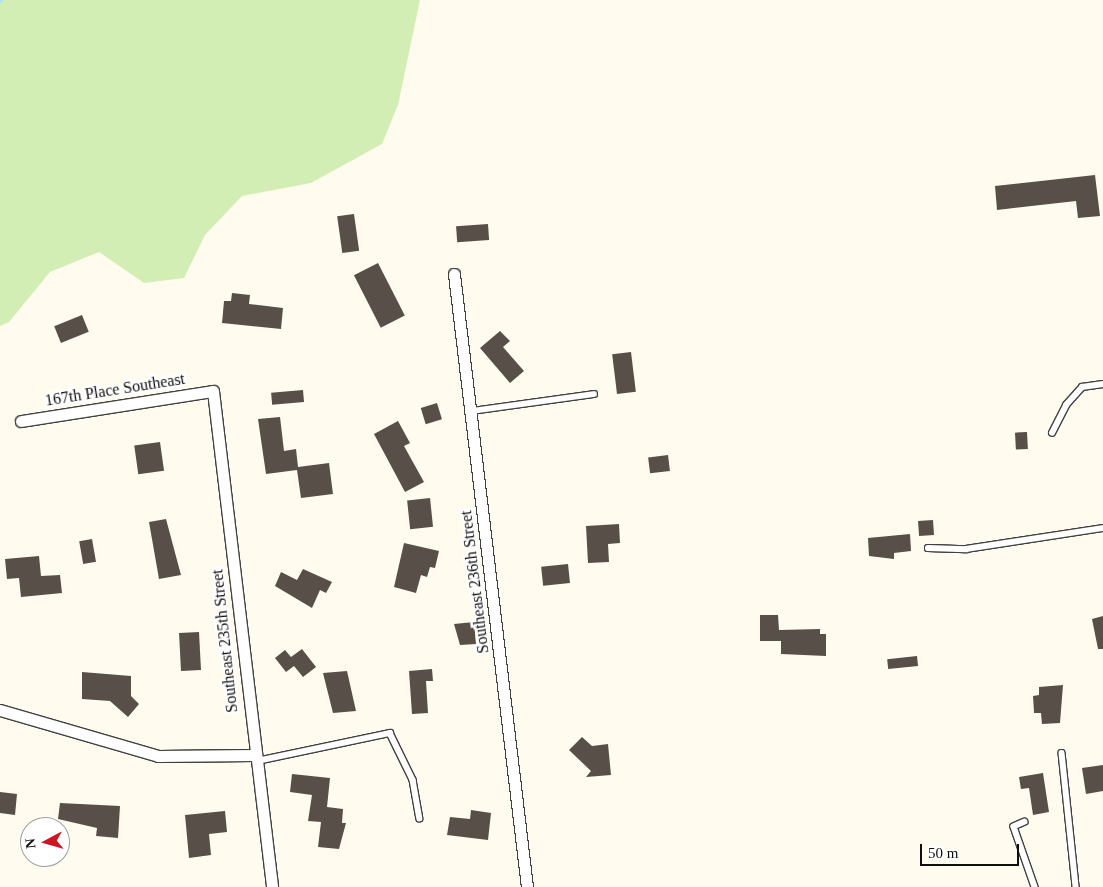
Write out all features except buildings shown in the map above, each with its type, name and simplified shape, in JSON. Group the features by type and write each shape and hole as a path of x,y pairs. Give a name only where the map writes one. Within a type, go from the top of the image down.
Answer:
{"street":[{"name":"Southeast 236th Street","path":"454,274 472,410 527,887"},
{"name":"167th Place Southeast","path":"22,421 213,391"},
{"name":"Southeast 235th Street","path":"213,391 254,758 272,887"},
{"path":"0,710 158,756 254,758"}],"lane":[{"path":"1052,433 1066,404 1082,387 1103,384"},
{"path":"472,410 594,394"},
{"path":"928,548 966,549 1103,528"},
{"path":"254,758 390,733 413,780 420,818"},
{"path":"1062,753 1076,887"},
{"path":"1025,822 1014,827 1035,887"}],"green space":[{"path":"0,0 420,0 398,105 382,144 311,183 242,196 205,235 184,278 144,283 99,252 50,272 9,322 0,326"}]}
